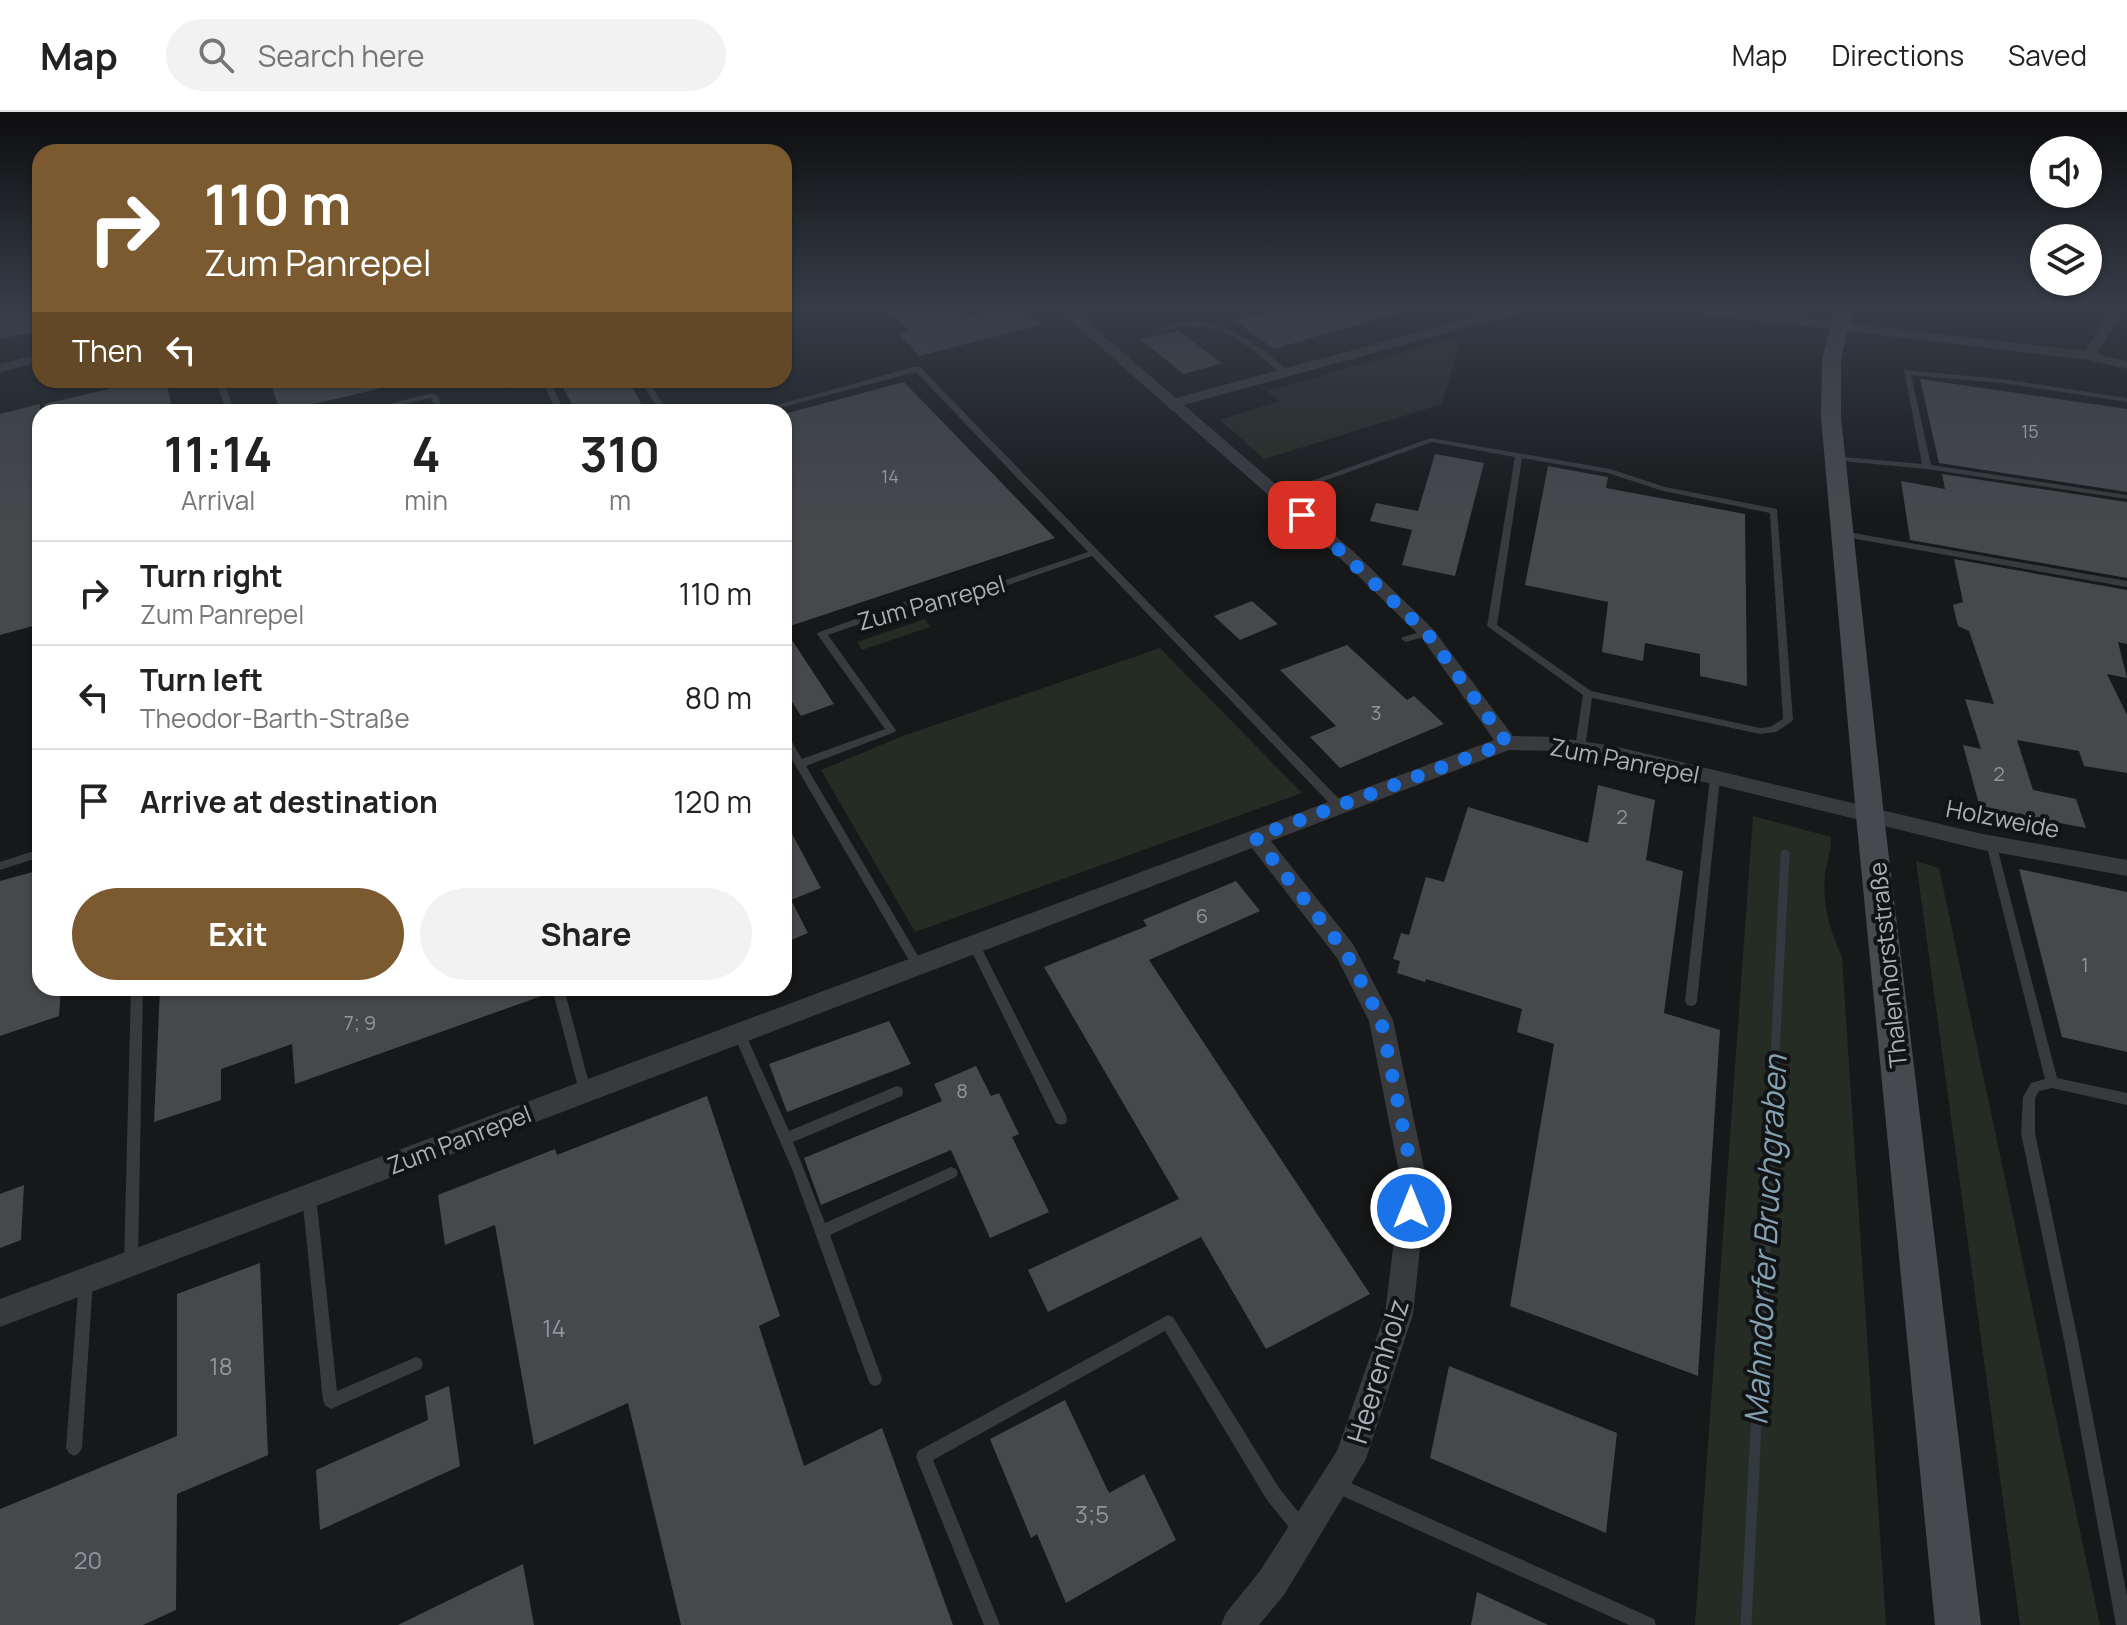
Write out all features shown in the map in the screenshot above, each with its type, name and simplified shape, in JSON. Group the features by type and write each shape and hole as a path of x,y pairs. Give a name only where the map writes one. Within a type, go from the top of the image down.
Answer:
{"main road":[{"name":"Thalenhorststraße","path":"1829,377 1834,458 1870,816 1958,1625"}],"street":[{"path":"1145,377 1279,494 1427,633 1507,743"},
{"path":"1176,403 1273,377"},
{"name":"Zum Panrepel","path":"0,1313 1507,743 1614,753 1870,816"},
{"name":"Holzweide","path":"1870,816 1991,843 2127,868"},
{"name":"Heerenholz","path":"1238,1625 1272,1583 1350,1459 1399,1314 1414,1182 1381,1020 1345,951 1255,837"}],"lane":[{"path":"785,404 888,377"},
{"path":"924,377 1338,805"},
{"path":"1908,377 1927,467"},
{"path":"1956,377 2127,400"},
{"path":"400,404 433,395 437,404"},
{"path":"1279,494 1431,440 1519,455 1610,471 1663,489 1774,511 1788,720 1772,730 1760,731 1588,694 1492,626 1519,455"},
{"path":"1834,458 1927,467 2127,497"},
{"path":"1842,534 2127,584"},
{"name":"Zum Panrepel","path":"800,764 891,730 822,634 910,603 953,601 1094,553"},
{"path":"1406,639 1427,633"},
{"path":"1580,748 1588,694"},
{"path":"792,750 918,966"},
{"path":"1691,1001 1715,778"},
{"path":"1991,843 2052,1082"},
{"path":"0,866 32,856"},
{"path":"974,944 1061,1119"},
{"path":"131,1262 137,996"},
{"path":"560,996 585,1091"},
{"path":"739,1033 785,1139 875,1379"},
{"path":"2124,1625 2072,1345 2028,1133 2029,1097 2035,1087 2052,1082 2127,1099"},
{"path":"785,1139 897,1092"},
{"path":"821,1232 951,1173"},
{"path":"309,1195 331,1401 416,1364"},
{"path":"74,1448 86,1280"},
{"path":"992,1625 924,1457 1168,1322 1273,1494 1304,1532"},
{"path":"1335,1484 1648,1625"}],"shaded area":[{"path":"1317,377 1450,377 1442,404 1264,459 1220,420 1280,401 1267,391"},
{"path":"925,619 930,627 862,650 857,642"},
{"path":"1160,648 1302,793 915,932 821,770 900,737"},
{"path":"1753,816 1831,837 1825,896 1831,927 1842,957 1886,1625 1695,1625"},
{"path":"1916,861 1939,868 2100,1625 2020,1625"}],"building":[{"path":"1920,379 2127,409 2127,492 1939,463"},
{"path":"904,382 1055,538 792,625 792,412"},
{"path":"113,388 168,388 171,404 44,404"},
{"path":"272,388 382,388 314,404 278,404"},
{"path":"563,388 632,388 642,404 572,404"},
{"path":"32,406 32,626 0,635 0,414"},
{"path":"1435,454 1484,463 1455,576 1402,565 1412,530 1370,521 1376,503 1418,511"},
{"path":"1548,466 1608,477 1606,488 1745,514 1747,686 1700,676 1700,654 1645,643 1643,661 1602,652 1608,602 1525,585"},
{"path":"1942,474 2127,502 2127,578 1910,540 1901,481 1945,489"},
{"path":"1954,559 2127,590 2127,644 2118,642 2127,678 2107,674 2127,715 2127,773 2084,766 2079,751 2017,740 2033,790 2076,799 2086,828 1980,808 1963,745 1981,749 1965,699 1994,704 1969,631 1958,626 1953,605 1963,602"},
{"path":"1252,601 1278,624 1240,640 1214,616"},
{"path":"792,640 834,704 801,716 792,702"},
{"path":"1347,645 1407,700 1414,696 1444,724 1340,768 1310,737 1336,726 1280,670"},
{"path":"1598,785 1655,800 1646,860 1683,871 1664,1013 1720,1030 1698,1376 1510,1306 1554,1044 1517,1032 1522,1009 1397,973 1400,961 1393,959 1401,933 1409,935 1426,877 1444,882 1468,807 1588,843"},
{"path":"792,834 821,888 792,900"},
{"path":"2019,869 2127,892 2127,1052 2062,1037"},
{"path":"32,872 32,996 60,996 59,1016 0,1036 0,881"},
{"path":"1236,881 1260,911 1149,960 1370,1294 1266,1349 1201,1237 1048,1312 1028,1270 1179,1199 1044,967 1147,926 1143,920"},
{"path":"792,902 808,933 792,940"},
{"path":"160,996 542,996 295,1084 292,1044 221,1069 221,1100 154,1122"},
{"path":"889,1021 911,1064 787,1112 769,1064"},
{"path":"976,1066 991,1096 999,1093 1019,1134 1012,1137 1049,1212 990,1238 951,1150 821,1205 804,1158 942,1101 934,1084"},
{"path":"707,1096 780,1316 759,1326 804,1466 882,1428 953,1625 681,1625 628,1403 534,1445 495,1225 445,1245 438,1195 555,1149 557,1155"},
{"path":"24,1185 21,1240 0,1248 0,1194"},
{"path":"260,1263 268,1455 177,1494 176,1610 143,1625 0,1625 0,1509 177,1436 177,1294"},
{"path":"1449,1366 1617,1433 1606,1533 1430,1458"},
{"path":"449,1386 460,1466 320,1530 316,1470 428,1420 425,1396"},
{"path":"1065,1400 1109,1493 1144,1474 1176,1540 1066,1603 1037,1534 1031,1538 990,1439"},
{"path":"523,1564 534,1625 398,1625"},
{"path":"1477,1592 1548,1625 1471,1625"}],"waterway":[{"name":"Mahndorfer Bruchgraben","path":"1769,1173 1785,854"},
{"name":"Mahndorfer Bruchgraben","path":"1746,1625 1769,1171"}],"route":[{"path":"1302,515 1427,633 1507,743 1255,837 1345,951 1381,1020 1414,1182 1411,1208"}]}
